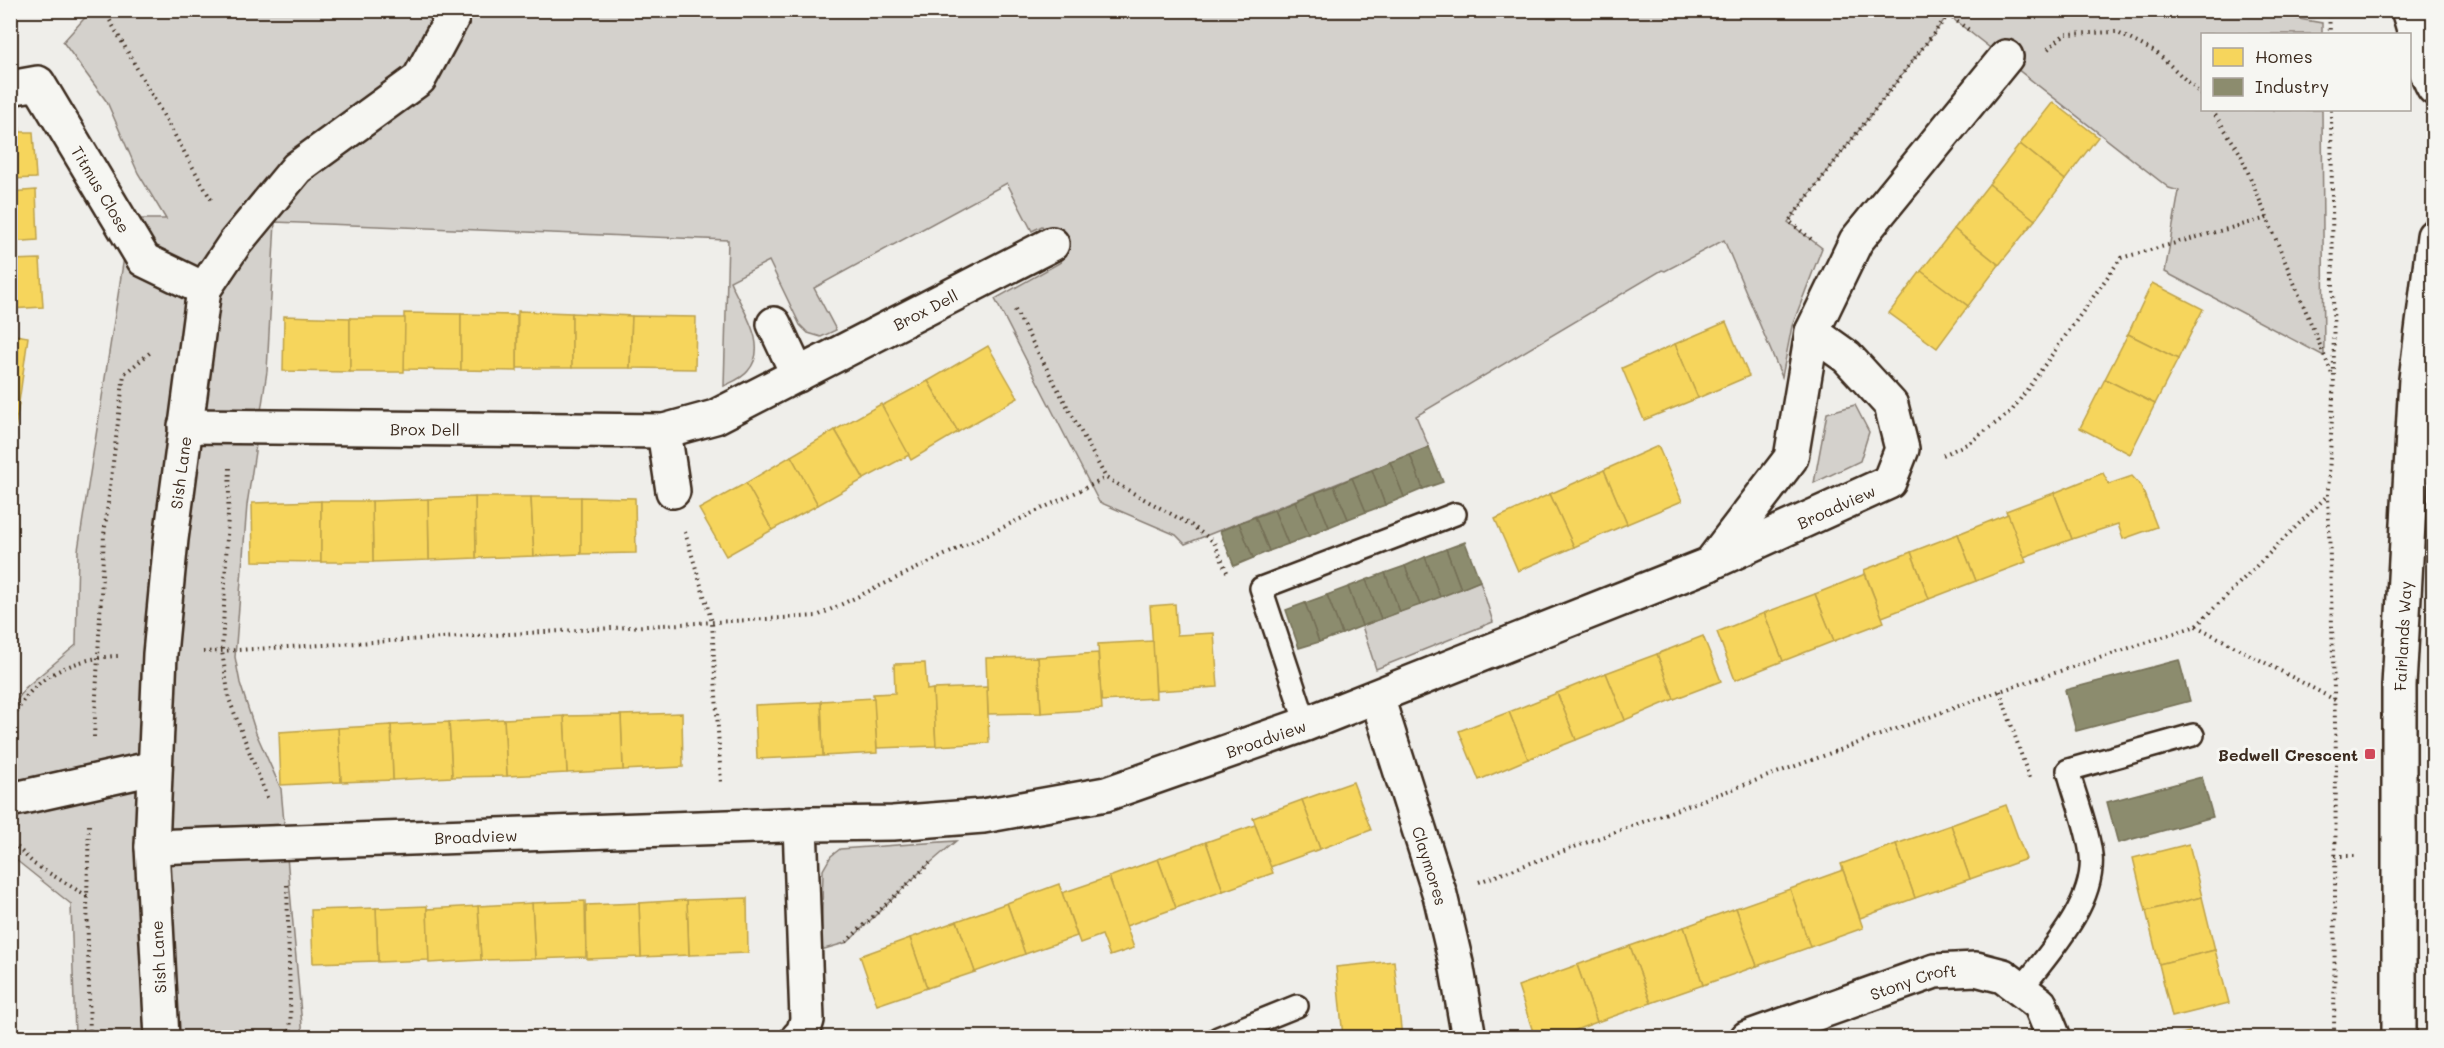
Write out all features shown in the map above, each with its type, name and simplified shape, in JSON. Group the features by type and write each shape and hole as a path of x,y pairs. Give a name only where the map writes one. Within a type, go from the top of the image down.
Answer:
{"street":[{"name":"Sish Lane","path":"162,1038 152,847 160,654 185,426 203,300 235,243 297,168 419,79 452,18 453,10"},
{"path":"2408,10 2418,39 2425,71 2433,88"},
{"path":"1710,564 1791,458 1812,332 1856,241 2006,57"},
{"name":"Titmus Close","path":"10,88 38,83 144,260 203,300"},
{"name":"Fairlands Way","path":"2399,1038 2399,686 2416,379 2433,236"},
{"name":"Brox Dell","path":"185,426 664,431 715,417 1052,244"},
{"path":"774,324 798,375"},
{"name":"Broadview","path":"152,847 800,824 893,823 983,816 1106,794 1377,697 1710,564 1889,482 1902,449 1891,405 1847,357 1812,332"},
{"path":"664,431 673,491"},
{"name":"Claymores","path":"1377,697 1440,895 1456,963 1469,1038"},
{"path":"10,800 154,768"},
{"path":"798,1038 807,1020 800,824"},
{"name":"Stony Croft","path":"1748,1038 1935,971 1976,969 2003,976 2022,988 2040,1004 2054,1038"}],"lane":[{"path":"1306,724 1261,588 1455,514"},
{"path":"2022,988 2071,925 2090,878 2091,855 2068,771 2193,735"},
{"path":"1218,1038 1297,1006"}],"path":[{"path":"104,10 235,243"},
{"path":"2329,10 2330,33"},
{"path":"1814,242 1789,221 1948,15 2024,71 2065,34 2116,32 2157,53 2201,94"},
{"path":"2213,111 2240,153 2334,378"},
{"path":"2331,111 2334,378 2328,495 2335,700 2334,1038"},
{"path":"1941,456 1969,442 2011,412 2121,258 2267,218"},
{"path":"994,273 1106,478 1191,525 1214,542 1230,578"},
{"path":"90,1038 87,897 104,535 124,374 203,300"},
{"path":"231,426 222,651 229,699 286,842 291,1038"},
{"path":"10,729 22,703 52,672 98,657 817,616 1106,478"},
{"path":"673,491 712,622 724,827"},
{"path":"1440,895 2000,691 2196,626 2328,495"},
{"path":"2196,626 2335,700"},
{"path":"2000,691 2034,791 2078,807"},
{"path":"10,838 34,864 87,897"},
{"path":"806,955 848,942 939,856"}],"shaded area":[{"path":"2294,10 2294,18 2322,23 2322,33 2201,33 2201,111 2322,111 2324,356 2165,272 2179,191 2169,188 1948,15 1788,222 1822,248 1792,326 1782,377 1724,240 1665,271 1662,270 1416,416 1429,447 1185,544 1176,535 1099,502 995,299 1061,262 1042,226 1032,231 1007,183 814,288 836,330 821,337 808,333 800,325 769,261 730,281 751,326 756,350 754,361 746,373 724,386 728,240 275,222 267,371 247,505 235,657 240,683 256,733 281,789 303,1037 75,1037 71,904 11,856 10,711 25,688 76,645 78,550 130,219 166,219 138,173 107,102 63,42 91,11"},
{"path":"1855,405 1869,432 1860,461 1814,483 1827,413"},
{"path":"1480,581 1493,622 1376,669 1362,626"},
{"path":"956,841 921,871 848,942 821,950 823,870 831,856 840,849"}],"building: Homes":[{"path":"2053,102 2098,137 2065,180 2020,144"},
{"path":"18,115 20,132 33,132 36,178 10,179 10,116"},
{"path":"2020,144 2065,180 2035,220 1989,184"},
{"path":"1989,184 2035,220 1999,265 1954,229"},
{"path":"36,190 38,240 10,242 10,192"},
{"path":"1954,229 1999,265 1968,306 1921,271"},
{"path":"40,259 43,307 10,309 10,260"},
{"path":"1921,271 1968,306 1937,348 1889,313"},
{"path":"2152,283 2203,309 2178,359 2128,334"},
{"path":"518,311 572,313 572,368 517,368"},
{"path":"404,313 461,314 461,370 404,369"},
{"path":"572,313 632,316 630,368 572,368"},
{"path":"461,314 517,315 517,371 461,370"},
{"path":"284,316 350,318 350,372 283,371"},
{"path":"632,316 696,317 695,369 630,368"},
{"path":"350,318 405,318 404,372 350,372"},
{"path":"1726,322 1749,376 1698,398 1675,344"},
{"path":"10,334 28,337 17,417 10,416"},
{"path":"2128,334 2178,359 2155,404 2105,379"},
{"path":"1675,344 1698,398 1644,420 1622,368"},
{"path":"988,346 1018,398 958,432 928,381"},
{"path":"2105,379 2155,404 2130,454 2080,428"},
{"path":"928,381 958,432 911,460 881,406"},
{"path":"881,404 909,455 864,479 835,430"},
{"path":"10,416 17,417 10,458"},
{"path":"835,430 864,479 818,505 791,456"},
{"path":"1658,446 1682,501 1627,524 1604,470"},
{"path":"791,456 818,505 772,530 746,483"},
{"path":"1604,470 1627,524 1574,547 1550,494"},
{"path":"2103,473 2109,484 2132,476 2141,486 2157,527 2123,539 2118,524 2072,539 2054,493"},
{"path":"746,483 772,530 726,556 699,509"},
{"path":"2054,493 2072,539 2024,557 2006,511"},
{"path":"1550,494 1574,547 1518,571 1495,519"},
{"path":"475,497 531,497 534,556 476,558"},
{"path":"475,497 476,558 429,560 428,499"},
{"path":"531,497 581,497 581,554 534,556"},
{"path":"581,497 635,498 636,553 581,554"},
{"path":"428,499 429,560 373,562 372,501"},
{"path":"321,501 321,562 253,561 252,503"},
{"path":"321,501 372,501 373,562 321,562"},
{"path":"2008,514 2026,562 1976,581 1958,534"},
{"path":"1958,534 1976,581 1929,599 1911,552"},
{"path":"1911,552 1929,599 1882,617 1864,570"},
{"path":"1865,574 1884,622 1834,641 1815,594"},
{"path":"1815,594 1834,641 1783,661 1764,613"},
{"path":"1175,604 1177,635 1214,633 1218,687 1156,691 1150,606"},
{"path":"1764,613 1783,661 1735,680 1717,632"},
{"path":"1703,636 1721,681 1674,699 1657,654"},
{"path":"1153,641 1156,698 1101,701 1098,644"},
{"path":"1098,653 1102,709 1041,713 1038,657"},
{"path":"1657,654 1674,699 1625,720 1606,673"},
{"path":"1038,657 1041,713 988,714 986,658"},
{"path":"925,663 927,690 933,689 936,746 877,748 873,694 895,693 894,664"},
{"path":"1606,673 1625,720 1576,740 1557,693"},
{"path":"987,687 989,743 936,746 933,689"},
{"path":"1557,693 1576,740 1528,759 1509,712"},
{"path":"874,698 877,753 823,756 821,701"},
{"path":"821,702 823,756 757,759 755,705"},
{"path":"1509,712 1528,759 1479,780 1459,731"},
{"path":"682,713 683,767 623,770 621,715"},
{"path":"621,715 623,770 567,773 564,716"},
{"path":"564,716 567,773 507,776 504,719"},
{"path":"504,719 507,776 452,777 449,722"},
{"path":"449,722 452,777 393,780 391,725"},
{"path":"391,725 393,780 341,782 338,728"},
{"path":"338,728 341,782 281,785 279,732"},
{"path":"1353,782 1371,830 1320,849 1302,800"},
{"path":"1302,800 1320,849 1270,867 1253,818"},
{"path":"2006,805 2026,859 1970,879 1951,825"},
{"path":"1255,825 1273,873 1223,891 1206,842"},
{"path":"1951,825 1970,879 1915,898 1896,844"},
{"path":"1206,842 1223,891 1176,908 1158,859"},
{"path":"1896,844 1915,898 1860,918 1841,864"},
{"path":"2189,844 2202,897 2146,911 2133,858"},
{"path":"1158,859 1176,908 1126,926 1109,877"},
{"path":"1843,870 1863,928 1810,947 1790,889"},
{"path":"1109,877 1134,948 1110,956 1102,935 1080,943 1062,893"},
{"path":"1059,884 1077,936 1025,954 1007,903"},
{"path":"1790,889 1810,947 1757,966 1736,908"},
{"path":"2202,897 2215,950 2159,964 2146,911"},
{"path":"747,898 748,953 689,955 687,900"},
{"path":"687,900 689,955 641,957 639,903"},
{"path":"585,901 586,957 535,959 532,903"},
{"path":"532,903 535,959 481,960 478,906"},
{"path":"639,903 641,957 587,959 586,905"},
{"path":"1007,903 1025,954 975,972 957,921"},
{"path":"427,906 429,960 378,962 376,908"},
{"path":"478,906 481,960 429,963 427,909"},
{"path":"376,908 378,961 313,963 311,910"},
{"path":"1736,908 1757,966 1703,985 1684,927"},
{"path":"957,921 975,972 927,988 910,938"},
{"path":"1684,927 1703,985 1651,1003 1630,946"},
{"path":"910,938 927,988 877,1005 860,956"},
{"path":"1630,946 1651,1003 1597,1022 1577,965"},
{"path":"2215,950 2229,1003 2172,1017 2159,964"},
{"path":"1394,961 1402,1038 1335,1038 1343,1037 1336,967"},
{"path":"1577,965 1597,1022 1554,1038 1535,1038 1518,986"},
{"path":"2189,1032 2190,1038 2169,1038"}],"building: Industry":[{"path":"1429,447 1443,482 1423,489 1410,455"},
{"path":"1410,455 1423,489 1404,497 1390,462"},
{"path":"1390,462 1404,497 1385,505 1372,470"},
{"path":"1372,470 1385,505 1366,512 1352,478"},
{"path":"1352,478 1366,512 1348,519 1334,486"},
{"path":"1334,486 1348,519 1329,527 1315,493"},
{"path":"1315,493 1329,527 1309,536 1295,501"},
{"path":"1295,501 1309,536 1288,544 1274,510"},
{"path":"1274,510 1288,544 1269,551 1255,517"},
{"path":"1255,517 1269,551 1253,558 1239,523"},
{"path":"1239,523 1253,558 1234,566 1220,531"},
{"path":"1465,542 1480,581 1461,589 1446,549"},
{"path":"1446,549 1461,589 1440,597 1425,557"},
{"path":"1425,557 1440,597 1420,605 1405,566"},
{"path":"1405,566 1420,605 1400,612 1385,573"},
{"path":"1385,573 1400,612 1381,619 1366,580"},
{"path":"1366,580 1381,619 1362,626 1348,587"},
{"path":"1348,587 1362,626 1342,634 1327,595"},
{"path":"1327,595 1342,634 1319,642 1305,603"},
{"path":"1305,603 1319,642 1299,648 1286,610"},
{"path":"2179,660 2190,701 2076,731 2065,690"},
{"path":"2202,777 2213,817 2118,843 2107,802"}],"place":[{"name":"Bedwell Crescent","path":"2370,754"}]}
